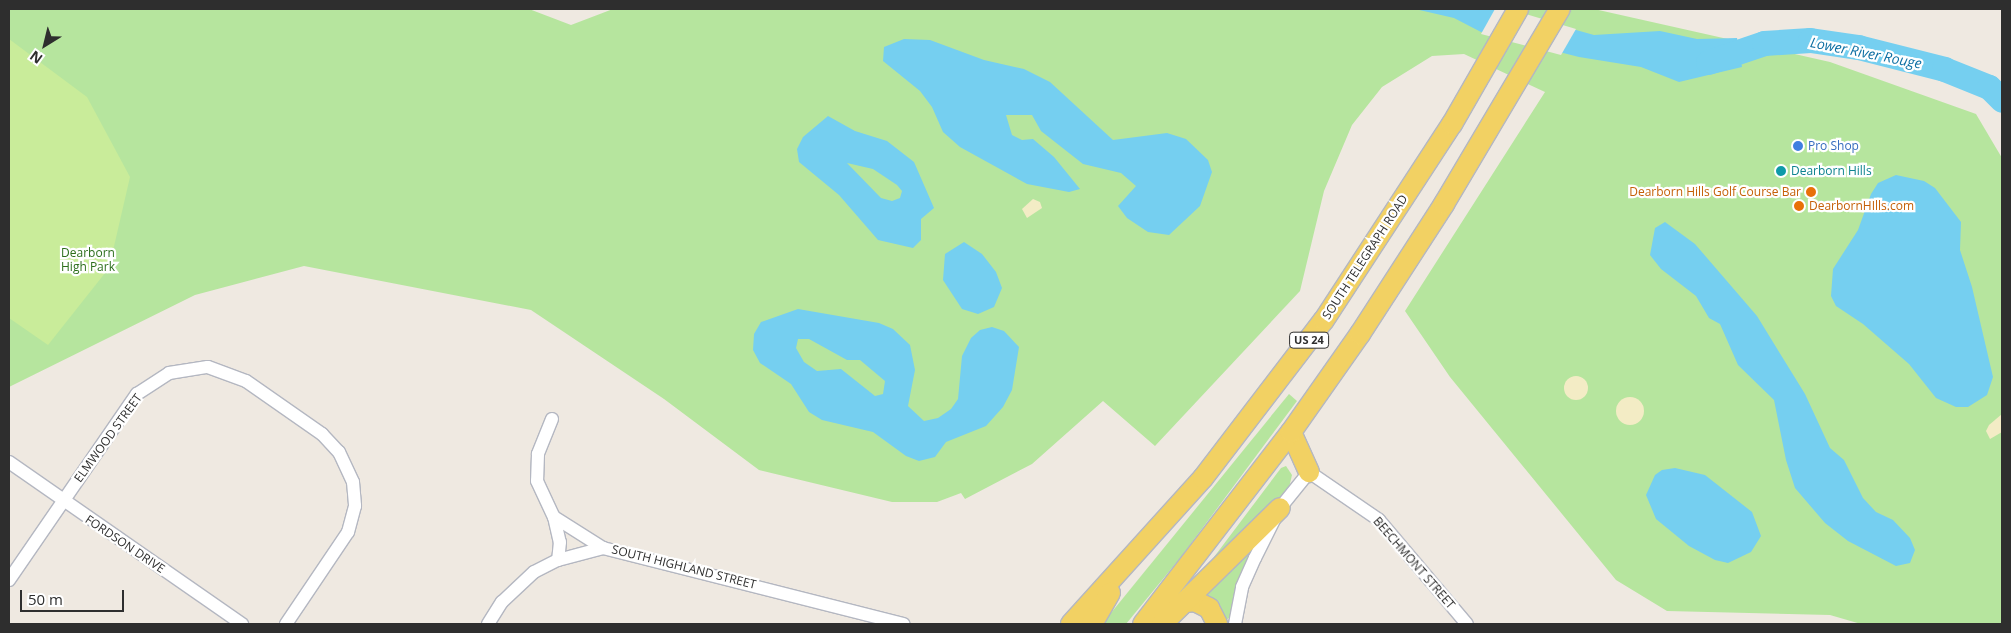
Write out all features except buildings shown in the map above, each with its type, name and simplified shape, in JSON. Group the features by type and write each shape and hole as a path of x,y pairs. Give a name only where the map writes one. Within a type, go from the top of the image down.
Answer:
{"main road":[{"name":"SOUTH TELEGRAPH ROAD","path":"1071,624 1203,478 1324,320 1494,53 1517,10"},
{"name":"US 24","path":"1143,624 1291,432 1444,204 1528,62 1561,12"},
{"path":"1291,432 1309,472"},
{"path":"1162,624 1280,508"},
{"path":"1092,624 1127,563"},
{"path":"1186,602 1195,601 1209,608 1217,624"}],"street":[{"name":"ELMWOOD STREET","path":"9,580 137,394 168,373 194,367 223,370 272,399 322,434 339,452 349,471 355,493 348,532 286,624"},
{"path":"552,419 538,454 537,481 554,517 560,542 558,560"},
{"name":"FORDSON DRIVE","path":"9,462 62,501 242,624"},
{"path":"1235,624 1242,587 1280,508 1309,472"},
{"name":"BEECHMONT STREET","path":"1309,472 1379,520 1467,624"},
{"path":"554,517 604,548"},
{"name":"SOUTH HIGHLAND STREET","path":"488,624 514,588 534,572 558,560 604,548 904,624"}],"green space":[{"name":"Dearborn Hills","path":"9,9 529,9 571,25 613,9 1594,9 1830,62 1976,114 2002,158 2002,624 1861,624 1830,615 1667,611 1616,580 1450,377 1405,311 1545,92 1464,54 1432,56 1382,87 1352,125 1324,191 1300,291 1155,446 1103,401 1032,464 965,499 961,493 937,502 892,502 759,470 664,399 531,310 304,266 195,295 9,387"},
{"name":"Dearborn High Park","path":"9,39 87,97 130,177 109,268 48,345 9,318"},
{"path":"1289,394 1297,401 1181,557 1126,624 1102,624"},
{"path":"1286,466 1292,475 1288,492 1205,569 1281,468"},
{"path":"1254,545 1232,616 1226,620 1206,598 1204,592"}],"sand":[{"path":"1033,199 1040,202 1042,208 1027,218 1022,209"},
{"path":"1576,376 1581,377 1587,383 1587,393 1581,399 1576,400 1571,399 1565,393 1564,388 1565,383 1571,377"},
{"path":"1630,397 1640,401 1644,411 1640,421 1630,425 1620,421 1616,411 1620,401"},
{"path":"2002,414 2002,432 1990,439 1986,431 1989,425"}],"water":[{"path":"1415,9 1501,9 1594,35 1660,31 1697,39 1737,38 1742,67 1679,82 1641,67 1579,57 1481,32 1454,18"},
{"path":"904,39 930,40 984,60 1024,69 1050,82 1113,140 1167,133 1186,139 1208,160 1212,172 1200,206 1169,235 1148,232 1127,218 1118,206 1136,186 1121,173 1083,164 1041,131 1032,115 1006,115 1012,135 1022,140 1033,139 1054,157 1080,189 1069,192 1027,184 960,147 943,132 932,107 920,91 883,61 884,47"},
{"path":"828,116 855,131 887,141 914,162 934,208 921,219 921,240 913,248 878,240 839,195 799,162 797,149 803,137","holes":["847,163 873,169 897,185 902,191 900,198 892,201 881,198"]},
{"path":"1896,175 1924,181 1935,188 1961,222 1960,250 1972,287 1993,377 1987,395 1968,407 1956,407 1936,398 1909,364 1863,324 1836,306 1831,296 1833,269 1858,230 1871,194 1878,183"},
{"path":"1665,222 1695,244 1757,316 1805,394 1830,448 1844,460 1863,498 1876,512 1893,520 1910,538 1915,550 1910,563 1896,566 1848,541 1825,523 1795,488 1786,460 1774,400 1738,365 1720,324 1709,318 1696,296 1661,269 1650,255 1655,228"},
{"path":"964,242 982,254 996,272 1002,288 994,307 978,314 962,309 943,280 945,254"},
{"path":"798,309 879,323 893,329 910,345 915,370 908,406 924,421 938,418 951,409 958,399 962,356 971,338 980,330 992,327 1004,331 1019,347 1012,390 1003,407 986,426 946,442 935,457 919,461 906,456 873,432 822,420 809,412 791,384 760,363 753,350 754,334 761,322","holes":["798,339 809,339 847,360 860,360 885,381 883,394 875,396 841,369 817,371 804,362 796,348"]},
{"path":"1675,468 1705,475 1752,512 1761,536 1751,552 1728,563 1715,560 1689,546 1656,519 1646,495 1655,475 1662,470"}],"pier":[{"path":"1495,9 1509,9 1576,29 1561,55 1481,34"}],"waterway":[{"name":"Lower River Rouge","path":"1708,62 1764,43 1810,40 1858,47 1944,69 1989,87 2002,100"}],"place":[{"name":"Pro Shop","path":"1798,146"},
{"name":"Dearborn Hills","path":"1781,171"},
{"name":"Dearborn Hills Golf Course Bar","path":"1811,192"},
{"name":"DearbornHIlls.com","path":"1799,206"}]}
